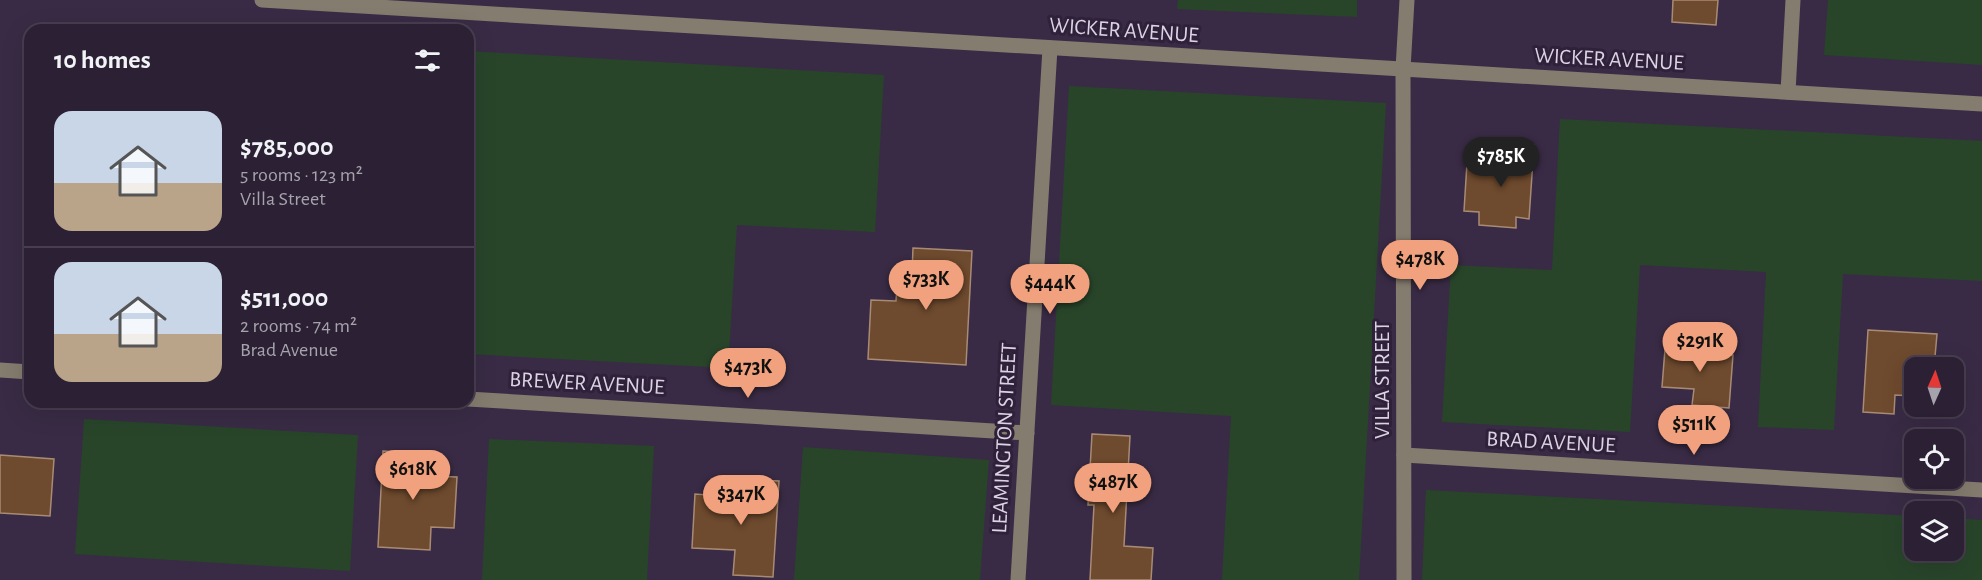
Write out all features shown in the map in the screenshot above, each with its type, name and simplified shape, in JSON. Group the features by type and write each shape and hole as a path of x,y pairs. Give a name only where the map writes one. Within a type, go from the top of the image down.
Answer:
{"street":[{"name":"WICKER AVENUE","path":"262,0 1982,104"},
{"name":"VILLA STREET","path":"1404,580 1402,69 1407,0"},
{"path":"1788,92 1793,0"},
{"name":"LEAMINGTON STREET","path":"1017,580 1050,48"},
{"path":"0,370 24,372"},
{"name":"BREWER AVENUE","path":"474,399 1027,433"},
{"name":"BRAD AVENUE","path":"1404,455 1982,490"}],"green space":[{"path":"1178,0 1357,0 1357,17 1177,9"},
{"path":"1828,0 1982,0 1982,65 1824,55"},
{"path":"474,51 884,75 875,232 737,225 728,368 474,354"},
{"path":"1069,86 1386,103 1359,580 1222,580 1231,416 1051,405"},
{"path":"1560,119 1982,141 1982,281 1843,274 1834,430 1758,427 1766,272 1640,265 1630,432 1442,422 1451,265 1552,270"},
{"path":"84,419 358,435 350,571 75,554"},
{"path":"489,439 654,446 647,580 482,580"},
{"path":"803,447 989,460 980,580 794,580"},
{"path":"1426,490 1904,515 1904,561 1964,561 1964,519 1982,520 1982,580 1422,580"}],"building":[{"path":"1673,0 1718,0 1716,25 1672,22"},
{"path":"1506,143 1534,145 1529,219 1516,217 1516,228 1479,225 1479,212 1464,211 1467,163 1505,166"},
{"path":"913,248 972,251 966,365 868,359 871,300 896,301 898,272 912,273"},
{"path":"1868,330 1937,334 1935,357 1904,357 1904,395 1895,395 1894,414 1863,412"},
{"path":"1686,339 1710,341 1709,353 1733,355 1729,408 1692,405 1694,389 1662,387 1665,349 1685,351"},
{"path":"1092,434 1130,436 1124,546 1153,548 1151,580 1090,580 1094,505 1088,505"},
{"path":"383,451 431,454 430,476 457,477 454,528 431,527 430,550 378,547"},
{"path":"0,455 54,459 50,516 0,513"},
{"path":"737,479 779,481 773,577 733,575 735,550 692,548 695,494 736,497"}]}
